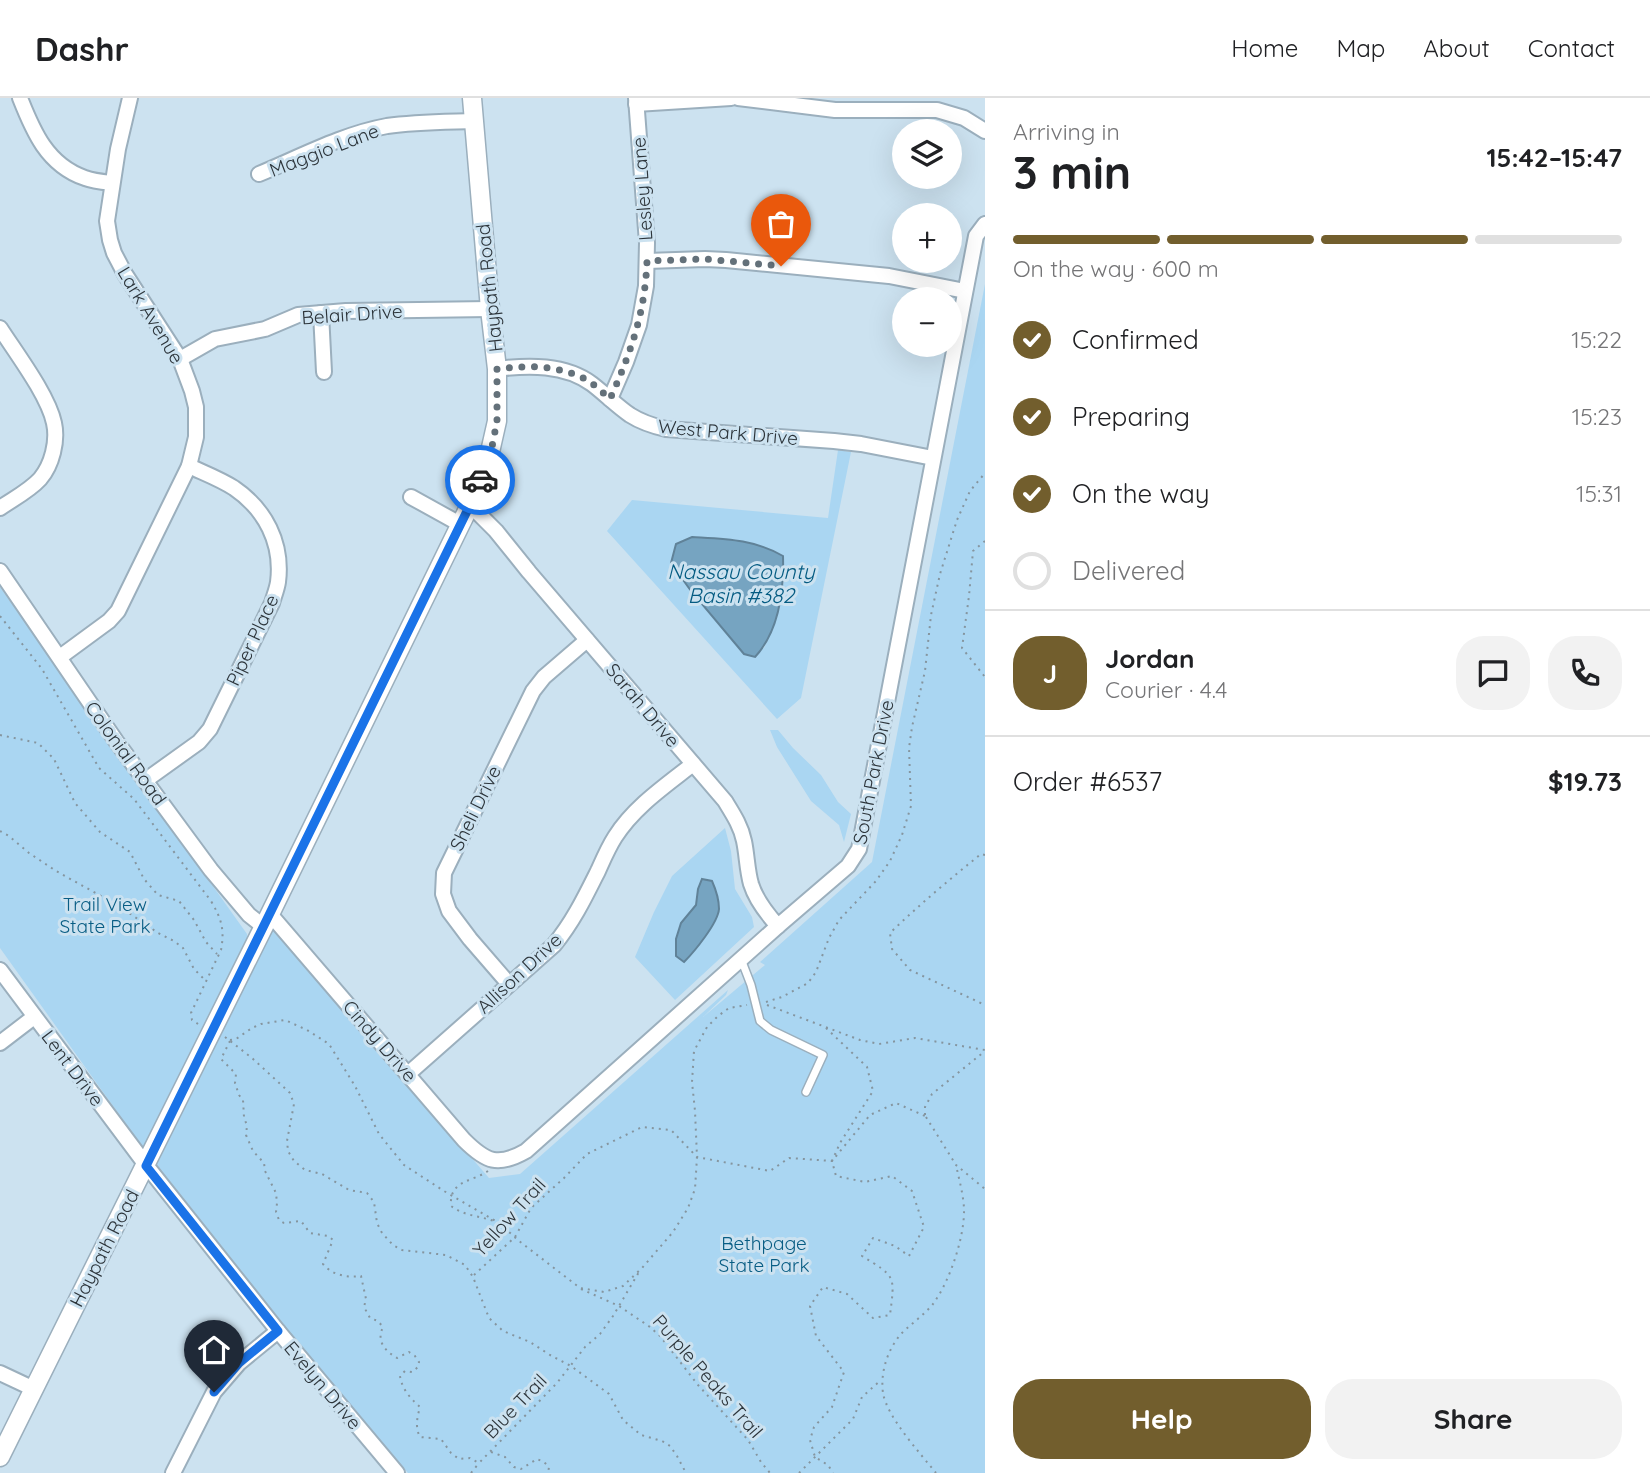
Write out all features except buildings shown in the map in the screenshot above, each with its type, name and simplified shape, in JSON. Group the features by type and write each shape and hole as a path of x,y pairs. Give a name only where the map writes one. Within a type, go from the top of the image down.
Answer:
{"street":[{"path":"20,98 31,127 49,153 84,178 112,183"},
{"name":"Lark Avenue","path":"60,657 109,621 118,611 190,466 196,437 192,391 180,359 125,274 114,253 107,221 130,98"},
{"name":"Haypath Road","path":"0,1457 470,505 491,452 497,421 497,369 472,98"},
{"path":"636,101 731,98"},
{"path":"738,98 835,110 937,110 964,118 985,131"},
{"name":"Lesley Lane","path":"610,399 639,325 646,286 647,261 636,101"},
{"name":"Maggio Lane","path":"259,174 360,133 413,123 474,121"},
{"name":"South Park Drive","path":"495,1160 513,1158 526,1151 848,866 859,849 976,236 985,224"},
{"path":"647,261 740,261 889,276 965,291"},
{"name":"Belair Drive","path":"180,359 215,339 265,329 299,315 346,311 490,309"},
{"path":"321,313 324,372"},
{"path":"0,328 45,400 54,422 55,437 52,457 41,478 0,508"},
{"name":"West Park Drive","path":"497,369 527,366 566,372 590,382 631,416 666,429 834,441 933,458"},
{"name":"Piper Place","path":"146,780 198,742 210,729 272,603 278,582 276,546 267,521 259,510 231,486 190,466"},
{"path":"411,497 460,524"},
{"name":"Sarah Drive","path":"470,505 496,531 725,801 738,821 744,838 752,888 778,926"},
{"name":"Colonial Road","path":"0,571 74,681 211,870 249,915 267,920"},
{"name":"Sheli Drive","path":"509,984 449,911 443,894 444,873 533,691 544,677 587,640"},
{"name":"Allison Drive","path":"408,1074 554,945 578,911 613,839 625,822 693,764"},
{"name":"Cindy Drive","path":"267,920 479,1155 495,1160"},
{"name":"Lent Drive","path":"0,970 146,1166"},
{"path":"0,1043 34,1017"},
{"name":"Evelyn Drive","path":"146,1166 278,1331 397,1473"},
{"path":"173,1473 214,1392 239,1363 278,1331"},
{"path":"0,1373 34,1389"}],"lane":[{"path":"741,959 760,1021 823,1055 806,1092"}],"path":[{"path":"756,1004 782,997 808,983 816,972 839,920 876,881 890,861 902,835 911,806 909,748 912,727 925,671 940,574 957,520 970,491 985,473"},
{"path":"985,541 973,551 961,648 985,677"},
{"path":"0,616 42,669 99,768 134,799 211,901 221,919 223,939 206,981 194,969 183,948 174,941 56,871 0,831"},
{"path":"0,735 38,744 54,759 75,803 100,832 130,852 144,879 158,895 180,901 206,942 218,955"},
{"path":"985,856 981,854 959,871 890,933 892,949 910,970 985,1005"},
{"path":"756,1004 762,1003 879,1044 915,1038 985,1051"},
{"path":"827,1028 867,1067 873,1091 840,1143 832,1161 836,1176 865,1182 892,1176 912,1191 924,1227 909,1256 895,1246 873,1238 862,1256 886,1271 894,1284 890,1315 873,1318 847,1294 823,1287 810,1306 816,1336 844,1372 832,1407 814,1427 810,1440 815,1457 828,1465 833,1473"},
{"name":"Blue Trail","path":"473,1277 465,1265 456,1259 446,1255 402,1250 393,1245 382,1233 377,1223 374,1202 367,1194 349,1190 322,1174 305,1170 294,1161 288,1152 287,1141 294,1104 290,1094 230,1040 221,1059 236,1074 235,1083 243,1100 246,1135 253,1151 264,1163 265,1171 276,1192 276,1212 279,1220 284,1223 301,1221 310,1233 328,1236 333,1240 323,1264 327,1270 335,1274 361,1276 366,1299 364,1307 370,1318 383,1327 380,1331 382,1345 388,1353 397,1358 409,1352 419,1362 412,1372 405,1371 400,1376 409,1396 420,1407 417,1420 420,1437 441,1439 459,1459 470,1458 479,1463 571,1366 609,1394 623,1420 641,1435 670,1446 686,1473"},
{"path":"985,1051 932,1094 925,1107 925,1116 956,1166 985,1189"},
{"path":"832,1161 870,1115 896,1103 925,1116"},
{"name":"Yellow Trail","path":"473,1277 515,1237 531,1208 587,1154 642,1127 671,1130 697,1157 770,1171 789,1158 832,1161"},
{"path":"495,1160 487,1173 457,1185 452,1193 451,1206 457,1211 499,1223"},
{"path":"936,1473 892,1414 883,1396 882,1379 885,1364 896,1343 933,1304 952,1265 964,1211 956,1166"},
{"path":"473,1277 489,1318 503,1331 530,1342 571,1366 585,1347 600,1334 642,1268"},
{"name":"Purple Peaks Trail","path":"580,1288 619,1306 660,1336 698,1385 748,1440 770,1473"},
{"path":"799,1473 853,1419 862,1397 882,1379"},
{"path":"491,1451 521,1469 537,1459 549,1467 548,1473"},
{"path":"471,1473 479,1463"}],"green space":[{"name":"Bethpage State Park","path":"985,284 985,1473 408,1473 292,1337 156,1164 273,928 489,1178 520,1174 728,990 703,1017 765,965 760,962 872,862"},
{"path":"838,450 851,452 801,698 777,719 607,531 632,500 828,518","holes":["676,543 784,581 774,624 764,648 744,654 671,563"]},
{"name":"Trail View State Park","path":"0,587 247,934 143,1148 0,948"},
{"path":"770,730 778,730 821,775 838,802 851,814 844,842 839,825 811,801 777,747"},
{"path":"725,828 731,851 735,889 752,917 754,927 675,1000 635,957 672,876","holes":["696,905 719,912 698,947 684,962 681,923"]}],"water":[{"name":"Nassau County Basin #382","path":"692,537 750,543 783,556 782,583 775,623 755,657 744,654 671,563 676,544"},
{"path":"702,879 712,881 717,895 718,915 699,945 684,962 676,956 676,939 681,923 696,905"}],"way so far":[{"path":"480,480 491,452 497,421 497,369 527,366 566,372 590,382 610,399 639,325 646,286 647,261 705,259 781,266"}],"route":[{"path":"214,1392 239,1363 278,1331 146,1166 480,480"}]}
